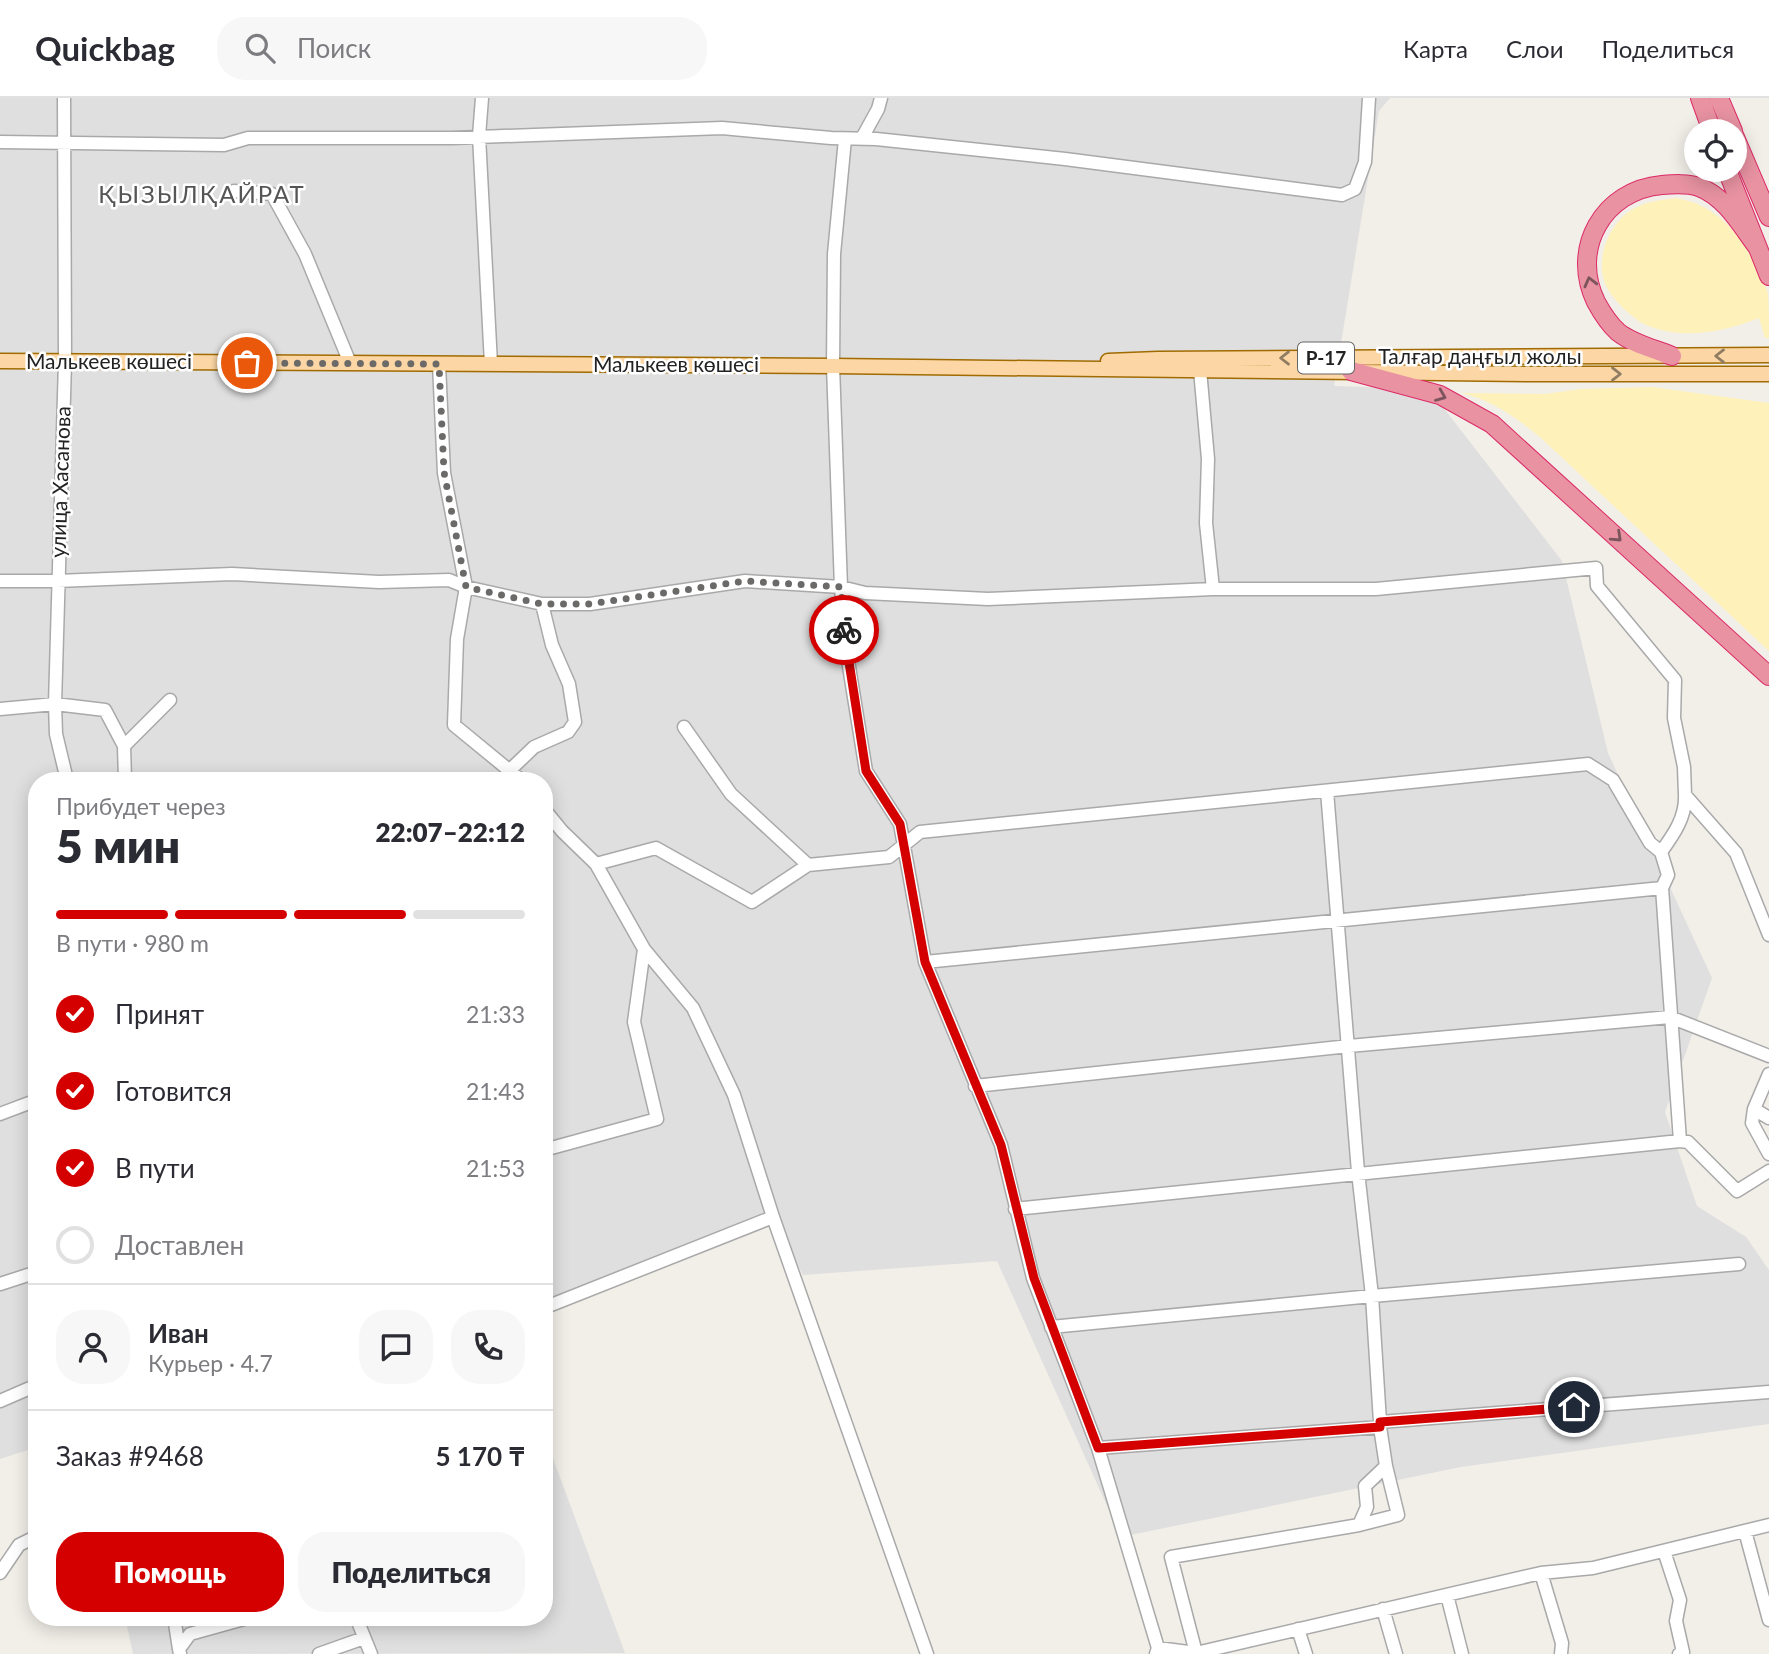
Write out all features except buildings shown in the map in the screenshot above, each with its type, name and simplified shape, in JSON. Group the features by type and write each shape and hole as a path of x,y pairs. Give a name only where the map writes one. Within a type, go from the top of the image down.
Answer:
{"highway":[{"path":"1700,98 1708,119"},
{"path":"1719,98 1728,119"},
{"path":"1747,164 1769,217"},
{"path":"1732,182 1769,276"},
{"path":"1672,356 1633,341 1618,332 1602,314 1591,292 1585,265 1589,242 1599,222 1611,207 1630,194 1649,186 1676,184 1700,187 1720,200 1758,248"},
{"path":"1352,371 1440,395 1492,424 1769,676"}],"main road":[{"name":"Талғар даңғыл жолы","path":"981,368 1158,359 1769,355"},
{"name":"Малькеев көшесі","path":"0,361 1352,371"},
{"name":"Талғар даңғыл жолы","path":"1352,371 1768,374"}],"street":[{"name":"улица Хасанова","path":"64,98 65,362 55,704 56,734 65,772"},
{"path":"482,98 480,136 491,364"},
{"path":"862,138 881,98"},
{"path":"0,142 224,145 248,138 480,136 722,128 845,139 862,138 1065,159 1342,195 1356,189 1365,162 1369,98"},
{"path":"845,139 834,254 833,366 841,587 846,648 866,771 900,824 925,962 1001,1145 1034,1278 1098,1448 1157,1651 1196,1653 1541,1573 1593,1568 1769,1525"},
{"path":"234,191 272,194 305,254 350,363"},
{"path":"439,364 444,472 466,587 457,639 454,725 509,771 534,747 568,732 575,722 569,684 552,645 542,604"},
{"path":"1200,370 1208,459 1206,523 1213,589"},
{"path":"0,581 232,574 379,582 449,580 466,587 542,604 590,604 745,581 841,587 865,593 988,599 1213,589 1376,589 1596,568 1597,586 1675,680 1674,718 1684,766 1685,808 1675,832 1661,852"},
{"path":"124,746 170,700"},
{"path":"0,709 55,704 106,710 124,746 125,772"},
{"path":"684,727 732,794 807,865"},
{"path":"900,824 920,832 1588,764 1613,780 1650,843 1661,852 1668,875 1662,888 1680,1141"},
{"path":"1196,1653 1171,1557 1359,1525 1398,1515 1386,1466 1380,1424 1372,1296 1358,1172 1327,791"},
{"path":"1685,795 1735,853 1769,935"},
{"path":"553,820 596,864 644,949 693,1009 734,1095 773,1217 927,1654"},
{"path":"596,864 656,848 752,902 807,865 890,857 920,832"},
{"path":"890,857 909,870"},
{"path":"925,962 1662,888"},
{"path":"553,1148 657,1119 634,1023 644,949"},
{"path":"975,1086 1349,1046 1670,1017 1769,1056"},
{"path":"1769,1074 1754,1109 1752,1122 1769,1154"},
{"path":"0,1114 28,1103"},
{"path":"1754,1109 1769,1118"},
{"path":"1015,1209 1680,1141 1688,1142 1737,1191 1769,1171"},
{"path":"553,1305 773,1217"},
{"path":"1051,1327 1739,1264"},
{"path":"0,1284 28,1275"},
{"path":"0,1401 28,1389"},
{"path":"1098,1448 1769,1392"},
{"path":"1359,1525 1367,1507 1365,1486 1386,1466"},
{"path":"1745,1531 1769,1620"},
{"path":"0,1573 19,1545 28,1540"},
{"path":"1664,1551 1680,1600 1676,1620 1683,1652 1679,1654"},
{"path":"1541,1573 1562,1643 1561,1654"},
{"path":"1447,1595 1462,1654"},
{"path":"1382,1609 1396,1654"},
{"path":"175,1626 179,1652"},
{"path":"179,1652 190,1634 219,1626"},
{"path":"359,1626 371,1654"},
{"path":"1298,1629 1306,1654"},
{"path":"319,1654 364,1638"}],"shaded area":[{"path":"0,98 1390,98 1379,111 1334,386 1429,389 1562,561 1608,753 1712,978 1665,1112 1697,1206 1746,1237 1769,1270 1769,1424 1461,1467 1121,1537 997,1261 803,1275 769,1215 553,1311 553,772 28,772 28,1450 0,1459"},
{"path":"553,1458 625,1653 133,1654 127,1626 553,1626"}],"sand":[{"path":"1676,198 1717,215 1746,248 1767,292 1769,338 1765,338 1759,318 1702,333 1658,329 1634,317 1609,291 1603,276 1603,253 1618,222 1640,206"},
{"path":"1652,387 1769,403 1769,651 1541,438 1504,411 1484,400 1461,393 1546,394 1580,389"}],"way so far":[{"path":"247,363 439,364 444,472 466,587 542,604 590,604 745,581 841,587 844,630"}],"district":[{"name":"ҚЫЗЫЛҚАЙРАТ","path":"202,195"}],"route":[{"path":"844,630 866,771 900,824 925,962 1001,1145 1034,1278 1098,1448 1380,1427 1380,1422 1574,1407"}]}
